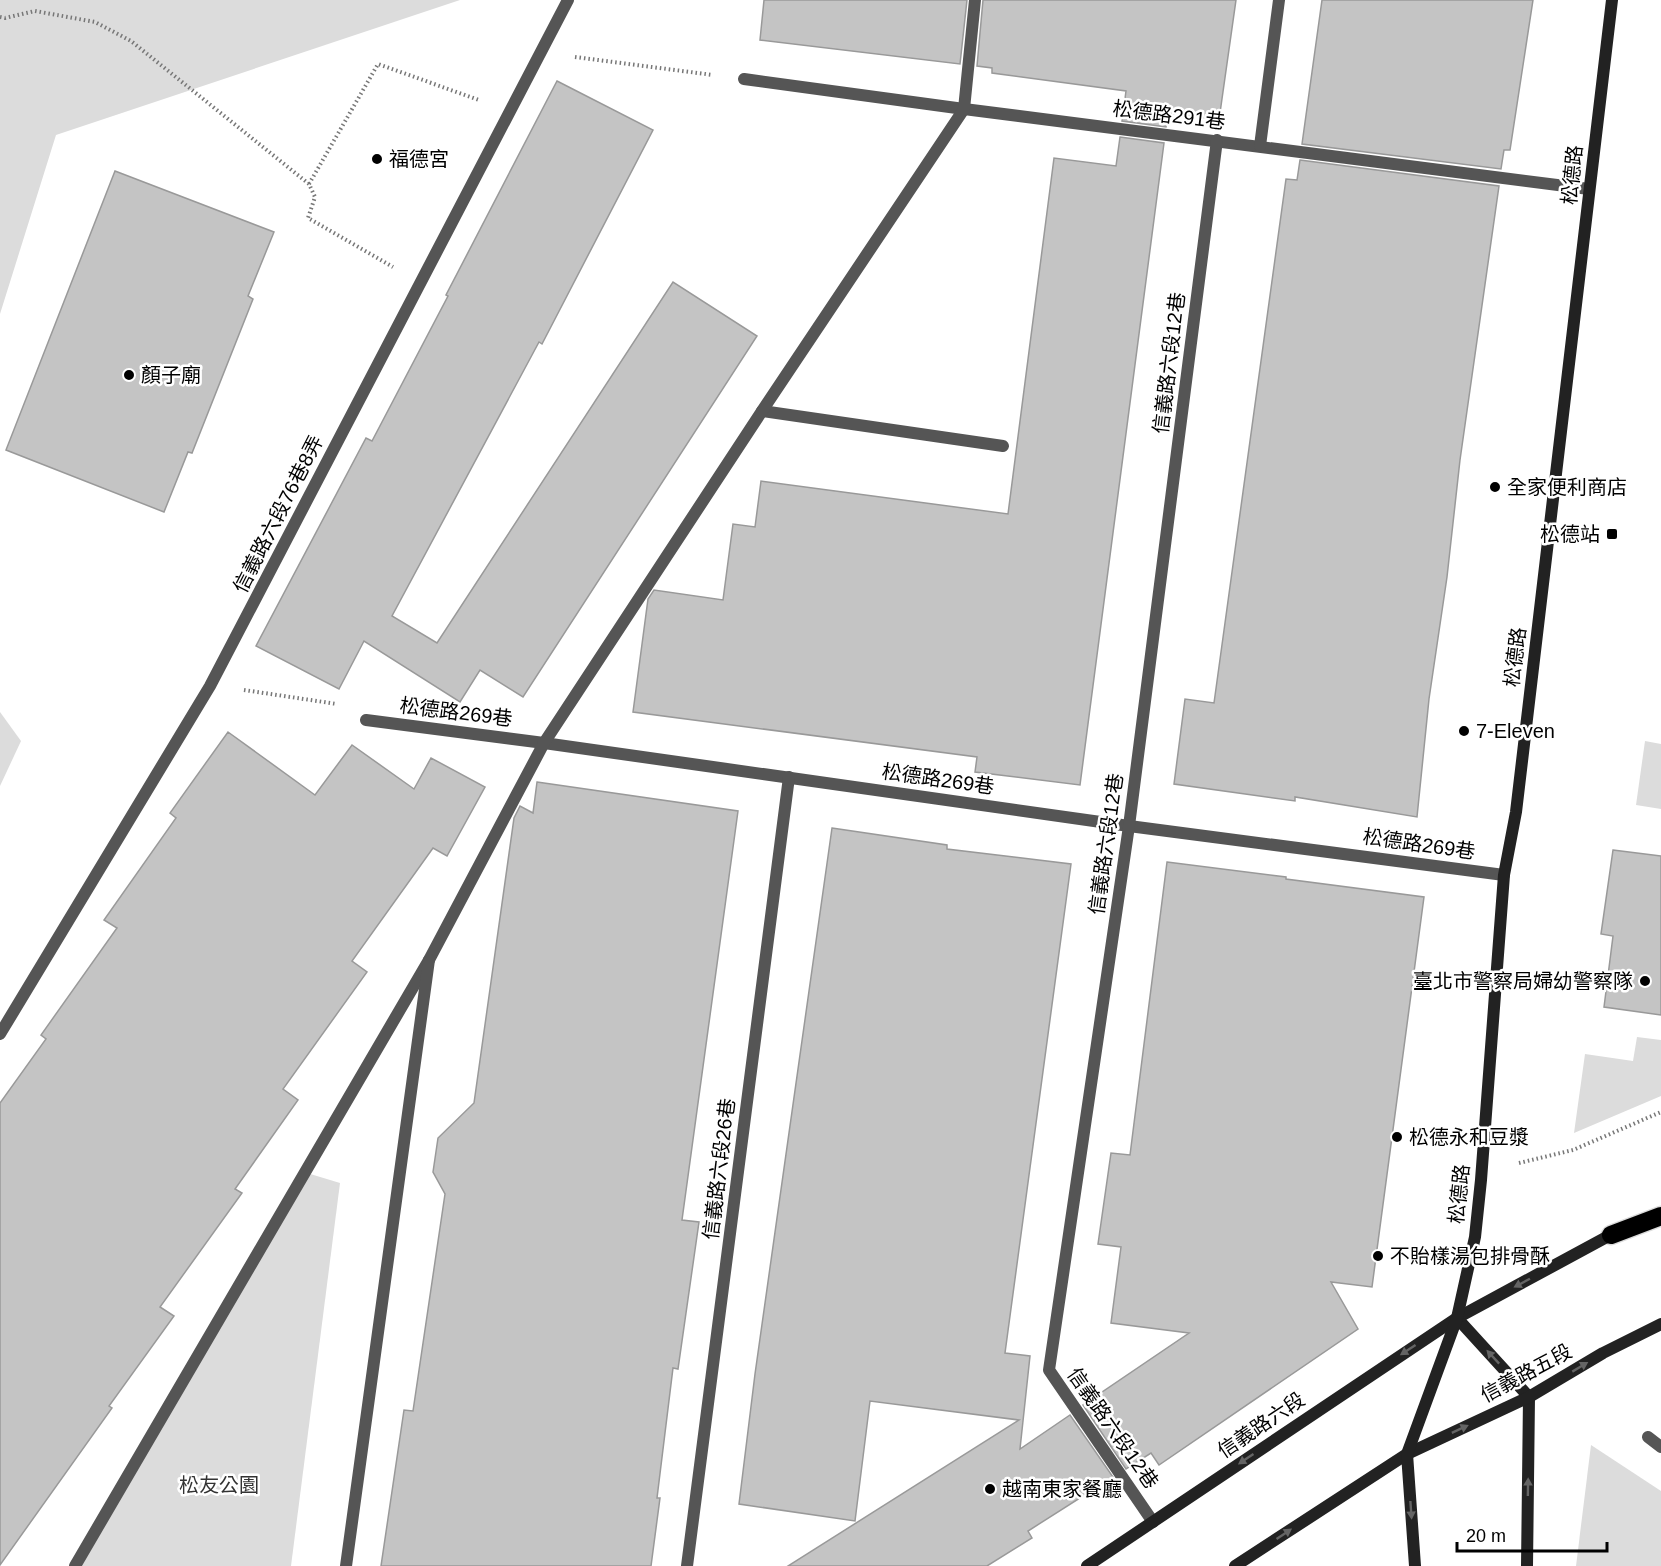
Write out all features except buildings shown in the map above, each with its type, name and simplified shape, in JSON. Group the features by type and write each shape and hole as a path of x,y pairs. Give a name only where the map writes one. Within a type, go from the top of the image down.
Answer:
{"highway":[{"path":"1611,1235 1661,1216"}],"street":[{"name":"信義路六段76巷8弄","path":"0,1034 210,686 568,0"},
{"path":"75,1566 429,960 544,743 964,109 975,0"},
{"path":"1260,146 1279,0"},
{"name":"松德路","path":"1415,1566 1407,1454 1457,1318 1474,1237 1481,1180 1504,875 1516,812 1612,0"},
{"name":"松德路291巷","path":"744,79 1589,189"},
{"name":"信義路六段12巷","path":"1154,1521 1049,1370 1129,825 1217,141"},
{"path":"762,411 1003,446"},
{"name":"松德路269巷","path":"366,720 1504,875"},
{"name":"信義路六段26巷","path":"687,1566 789,777"},
{"path":"346,1566 429,960"},
{"path":"1527,1566 1529,1397 1457,1318 1661,1207"},
{"name":"信義路六段","path":"1087,1566 1457,1318"},
{"name":"信義路五段","path":"1407,1454 1529,1397 1603,1353 1661,1324"},
{"path":"1648,1437 1661,1447"},
{"path":"1235,1566 1407,1454"}],"path":[{"path":"0,17 5,18 35,11 95,22 131,41 309,184 315,197 308,218 420,282"},
{"path":"542,53 744,79"},
{"path":"309,184 378,64 509,111"},
{"path":"210,686 340,704 366,720"},
{"path":"1519,1163 1573,1150 1661,1112"}],"green space":[{"path":"0,0 460,0 56,135 0,314"},
{"path":"0,712 21,741 0,786"},
{"path":"1645,741 1661,744 1661,809 1636,805"},
{"path":"1637,1037 1661,1040 1661,1096 1574,1133 1585,1054 1633,1061"},
{"name":"松友公園","path":"307,1173 340,1183 291,1566 77,1566"},
{"path":"1591,1445 1661,1491 1661,1566 1576,1566"}],"place":[{"name":"福德宮","path":"377,159"},
{"name":"顏子廟","path":"129,375"},
{"name":"全家便利商店","path":"1495,487"},
{"name":"松德站","path":"1612,534"},
{"name":"7-Eleven","path":"1464,731"},
{"name":"臺北市警察局婦幼警察隊","path":"1645,981"},
{"name":"松德永和豆漿","path":"1397,1137"},
{"name":"不貽樣湯包排骨酥","path":"1378,1256"},
{"name":"越南東家餐廳","path":"990,1489"}]}
